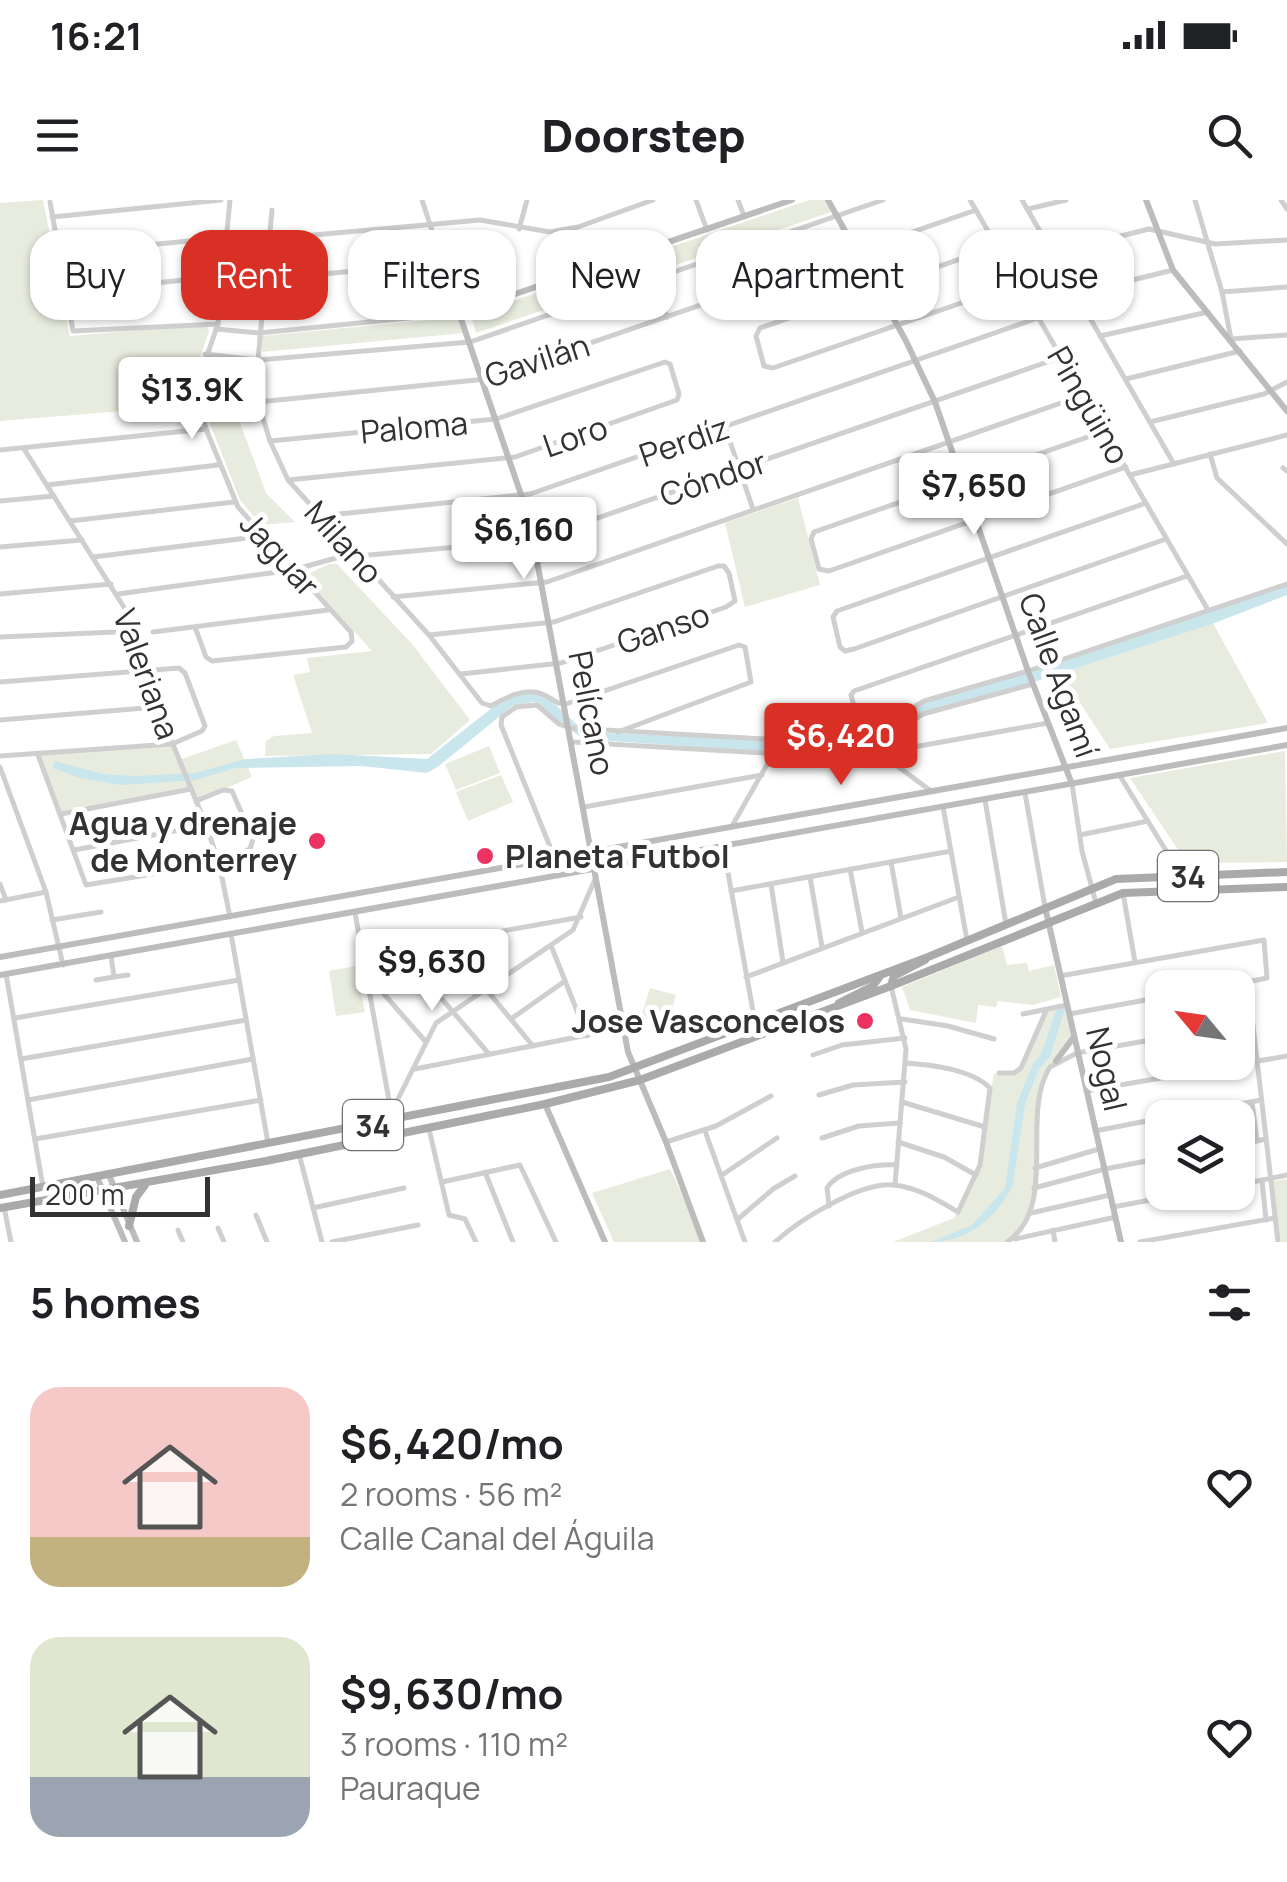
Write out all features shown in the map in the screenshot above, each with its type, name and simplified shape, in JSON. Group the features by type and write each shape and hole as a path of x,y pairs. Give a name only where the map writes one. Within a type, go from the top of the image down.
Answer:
{"main road":[{"name":"34","path":"0,1194 268,1145 392,1117 591,1081 634,1069 1124,877 1287,872"},
{"name":"34","path":"2,1208 545,1104 640,1080 891,986 1122,893 1287,884"},
{"path":"891,986 894,976 915,968 928,956"},
{"path":"836,1006 844,997 873,986 881,974"},
{"path":"545,1104 554,1093 591,1081"},
{"path":"124,1228 136,1197 147,1182"}],"street":[{"path":"52,217 222,200"},
{"name":"Jaguar","path":"228,230 230,200"},
{"name":"Pelícano","path":"422,200 435,230"},
{"path":"520,228 527,200"},
{"path":"328,232 480,220 550,232 651,200"},
{"path":"696,200 707,230 792,200"},
{"path":"738,200 744,217"},
{"name":"Calle Agamí","path":"828,200 845,230"},
{"path":"676,272 883,200"},
{"name":"Pingüino","path":"970,200 988,230"},
{"path":"1022,200 1040,230"},
{"path":"1028,209 1066,200"},
{"path":"1146,200 1173,270 1287,411"},
{"path":"1195,200 1222,292 1231,339"},
{"path":"1281,200 1287,208"},
{"path":"50,202 54,230"},
{"name":"Milano","path":"270,230 272,210"},
{"name":"Gavilán","path":"919,230 976,210"},
{"path":"1134,231 1154,229 1208,244 1287,240"},
{"path":"516,294 696,234"},
{"path":"1134,280 1173,270"},
{"path":"1222,292 1287,287"},
{"path":"788,320 757,331 766,368 959,302"},
{"path":"1100,336 1208,312"},
{"path":"70,320 73,331 217,326 260,333 389,320"},
{"name":"Jaguar","path":"195,628 209,660 346,646 352,641 351,632 234,502 206,428 200,394 205,354 218,320"},
{"name":"Milano","path":"261,320 258,402 288,480 429,636 482,703 491,706 508,696 536,692 566,704"},
{"name":"Pelícano","path":"462,320 534,540 623,1028 634,1069 703,1242"},
{"path":"205,354 258,360 470,342 536,320"},
{"name":"Gavilán","path":"258,402 482,380 658,320"},
{"name":"Calle Agamí","path":"894,320 935,402 1030,678 1072,784 1096,903"},
{"name":"Perdíz","path":"320,516 522,496 1032,320"},
{"name":"Pingüino","path":"1039,320 1208,610"},
{"path":"1091,320 1174,464"},
{"path":"1231,339 1287,335"},
{"path":"1125,379 1240,350"},
{"name":"Cóndor","path":"118,594 293,570 324,560 534,540 1062,357"},
{"name":"Paloma","path":"270,441 496,419 668,362 679,398"},
{"path":"1150,422 1271,390 1287,382"},
{"path":"394,597 542,583 1084,395"},
{"name":"Loro","path":"288,480 510,458 679,398"},
{"path":"725,427 754,510"},
{"path":"0,450 206,428"},
{"path":"1105,432 812,534 817,564 822,571 1126,467"},
{"path":"1130,475 1287,435"},
{"name":"Valeriana","path":"24,449 139,630 144,670 219,862 230,917"},
{"path":"1210,454 1217,478 1287,544"},
{"path":"47,485 219,465"},
{"path":"0,501 54,496"},
{"path":"70,521 234,502"},
{"path":"1146,504 834,612 842,650 1166,539"},
{"path":"93,557 263,536"},
{"path":"0,547 82,540"},
{"name":"Ganso","path":"460,674 557,664 726,607 736,600 729,572 718,566 549,623"},
{"path":"863,739 852,692 1188,576"},
{"path":"0,594 111,584"},
{"path":"572,742 850,758 922,714 1287,584"},
{"path":"153,632 330,610"},
{"path":"429,636 549,623"},
{"path":"0,637 139,630"},
{"path":"566,704 740,645 746,650 752,676 748,684 618,732"},
{"path":"0,682 181,669 204,722 204,730 172,744 0,756"},
{"path":"555,858 501,725 504,714 533,704 570,728 839,745 863,739 916,704 1030,678"},
{"path":"0,720 158,707"},
{"path":"880,754 1048,724"},
{"path":"0,956 1284,729 1287,745 3,974 43,1187"},
{"path":"872,747 931,790"},
{"path":"732,826 773,754"},
{"path":"38,755 86,885 219,862 252,846 232,791 223,790 196,801"},
{"path":"0,766 46,892 63,964"},
{"path":"584,807 762,775"},
{"path":"1120,776 1182,876"},
{"path":"60,814 190,789"},
{"path":"1025,793 1045,907"},
{"path":"985,800 1006,924"},
{"path":"943,807 967,940"},
{"path":"1080,834 1148,821"},
{"path":"74,850 206,825"},
{"path":"722,844 754,1022"},
{"path":"731,891 951,851"},
{"path":"890,862 900,918"},
{"path":"850,870 862,932"},
{"path":"392,1117 436,1023 552,948 575,928 596,871"},
{"path":"810,876 822,947"},
{"path":"0,884 3,901 46,892"},
{"path":"771,884 784,962"},
{"path":"1122,893 1135,962"},
{"path":"746,977 959,897"},
{"name":"Nogal","path":"1045,907 1121,1242"},
{"path":"52,920 101,912"},
{"path":"356,912 392,1117"},
{"path":"364,956 581,917"},
{"path":"230,934 268,1145"},
{"path":"1060,976 1264,940 1267,976 1255,980"},
{"path":"446,942 533,1046"},
{"path":"552,948 587,1036"},
{"path":"400,950 490,1055"},
{"path":"111,956 114,977"},
{"path":"96,980 128,975"},
{"path":"367,975 426,1042"},
{"path":"14,1018 239,980"},
{"path":"511,1019 565,981"},
{"path":"891,986 902,1019 906,1063 895,1185"},
{"path":"1023,1014 1145,999"},
{"path":"999,1073 1014,1073 1021,1068 1046,1011"},
{"path":"902,1019 994,1039"},
{"path":"21,1059 246,1020"},
{"path":"414,1069 623,1028"},
{"path":"1009,1241 1030,1213 1046,1072 1074,1037"},
{"path":"812,1055 842,1045 905,1038"},
{"path":"1056,1061 1077,1053 1145,1041"},
{"path":"1255,1062 1287,1056"},
{"path":"28,1100 253,1059"},
{"path":"775,1242 828,1206 869,1188 895,1185 922,1192 958,1212 976,1175 989,1086 951,1070 906,1063"},
{"path":"1255,1067 1278,1242"},
{"path":"1086,1091 1150,1080"},
{"path":"820,1095 853,1085 905,1082"},
{"path":"666,1142 705,1130 770,1096"},
{"path":"35,1139 261,1100"},
{"path":"1255,1101 1261,1100"},
{"path":"902,1102 986,1127"},
{"path":"545,1104 605,1242"},
{"path":"1096,1130 1145,1121"},
{"path":"822,1138 859,1126 900,1123"},
{"path":"1255,1125 1257,1141 1266,1139"},
{"path":"428,1127 449,1215 465,1219 476,1242"},
{"path":"705,1130 746,1242"},
{"path":"722,1175 777,1138"},
{"path":"898,1142 944,1157 976,1175"},
{"path":"1035,1168 1100,1149"},
{"path":"299,1154 322,1242"},
{"path":"1034,1188 1145,1161"},
{"path":"442,1182 513,1165 522,1167 556,1242"},
{"path":"828,1206 827,1188 832,1180 873,1166 897,1165"},
{"path":"485,1172 513,1242"},
{"path":"109,1175 125,1242"},
{"path":"738,1220 795,1176"},
{"path":"1255,1181 1287,1176"},
{"path":"97,1177 100,1190 136,1242"},
{"path":"1262,1180 1266,1220"},
{"path":"313,1208 404,1188"},
{"path":"1030,1213 1110,1195"},
{"path":"1114,1207 1145,1201"},
{"path":"2,1208 10,1242"},
{"path":"256,1216 268,1242"},
{"path":"1009,1241 1116,1217"},
{"path":"1140,1242 1275,1218"},
{"path":"332,1242 418,1225"},
{"path":"112,1242 124,1228"},
{"path":"218,1228 224,1242"},
{"path":"178,1230 183,1242"},
{"path":"1053,1230 1055,1242"}],"shaded area":[{"path":"43,200 49,230 30,230 30,320 67,320 70,336 206,324 209,331 199,360 197,405 0,421 0,203"},
{"path":"809,200 826,200 831,212 778,230 721,230"},
{"path":"696,238 696,258 676,265 676,245"},
{"path":"536,293 536,313 516,319 516,300"},
{"path":"428,320 460,320 464,333 262,352 262,336"},
{"path":"472,320 514,320 476,333"},
{"path":"210,365 236,371 236,412 266,493 295,522 261,525 240,500 205,411"},
{"path":"798,498 820,585 745,607 725,523"},
{"path":"337,564 412,644 470,720 431,754 265,756 266,741 274,736 312,733 293,675 310,672 307,658 372,651 304,576"},
{"path":"1213,623 1268,723 1110,749 1061,673"},
{"path":"236,740 252,777 196,801 190,789 61,814 38,755 172,744 179,760"},
{"path":"489,746 500,773 456,790 445,764"},
{"path":"1285,751 1287,862 1187,863 1130,778"},
{"path":"501,775 513,802 468,821 456,792"},
{"path":"1002,946 1007,965 1027,963 1029,971 1054,965 1061,997 1033,1005 998,1001 996,1007 978,1005 976,1023 910,1010 902,987"},
{"path":"356,966 365,1012 336,1016 329,971"},
{"path":"650,988 676,995 667,1025 641,1017"},
{"path":"1067,1005 1073,1037 1050,1067 1042,1089 1031,1213 1007,1242 893,1242 954,1218 976,1175 994,1074 1018,1071 1046,1011"},
{"path":"670,1169 700,1242 614,1242 592,1193"},
{"path":"1287,1179 1287,1242 1280,1242 1273,1181"}],"water":[{"path":"1287,584 1287,595 1212,624 923,714 856,758 583,739 534,702 512,706 427,773 362,766 236,768 196,780 121,785 80,778 53,768 55,761 103,774 135,776 195,773 246,759 332,754 427,759 506,697 536,692 545,695 585,732 853,744 909,708"},
{"path":"1065,1008 1050,1057 1039,1069 1025,1104 1013,1185 999,1208 980,1226 957,1238 931,1242 972,1225 1005,1188 1017,1103 1042,1052 1056,1010"}],"place":[{"name":"Agua y drenaje de Monterrey","path":"317,841"},
{"name":"Planeta Futbol","path":"485,856"},
{"name":"Jose Vasconcelos","path":"865,1021"}]}
